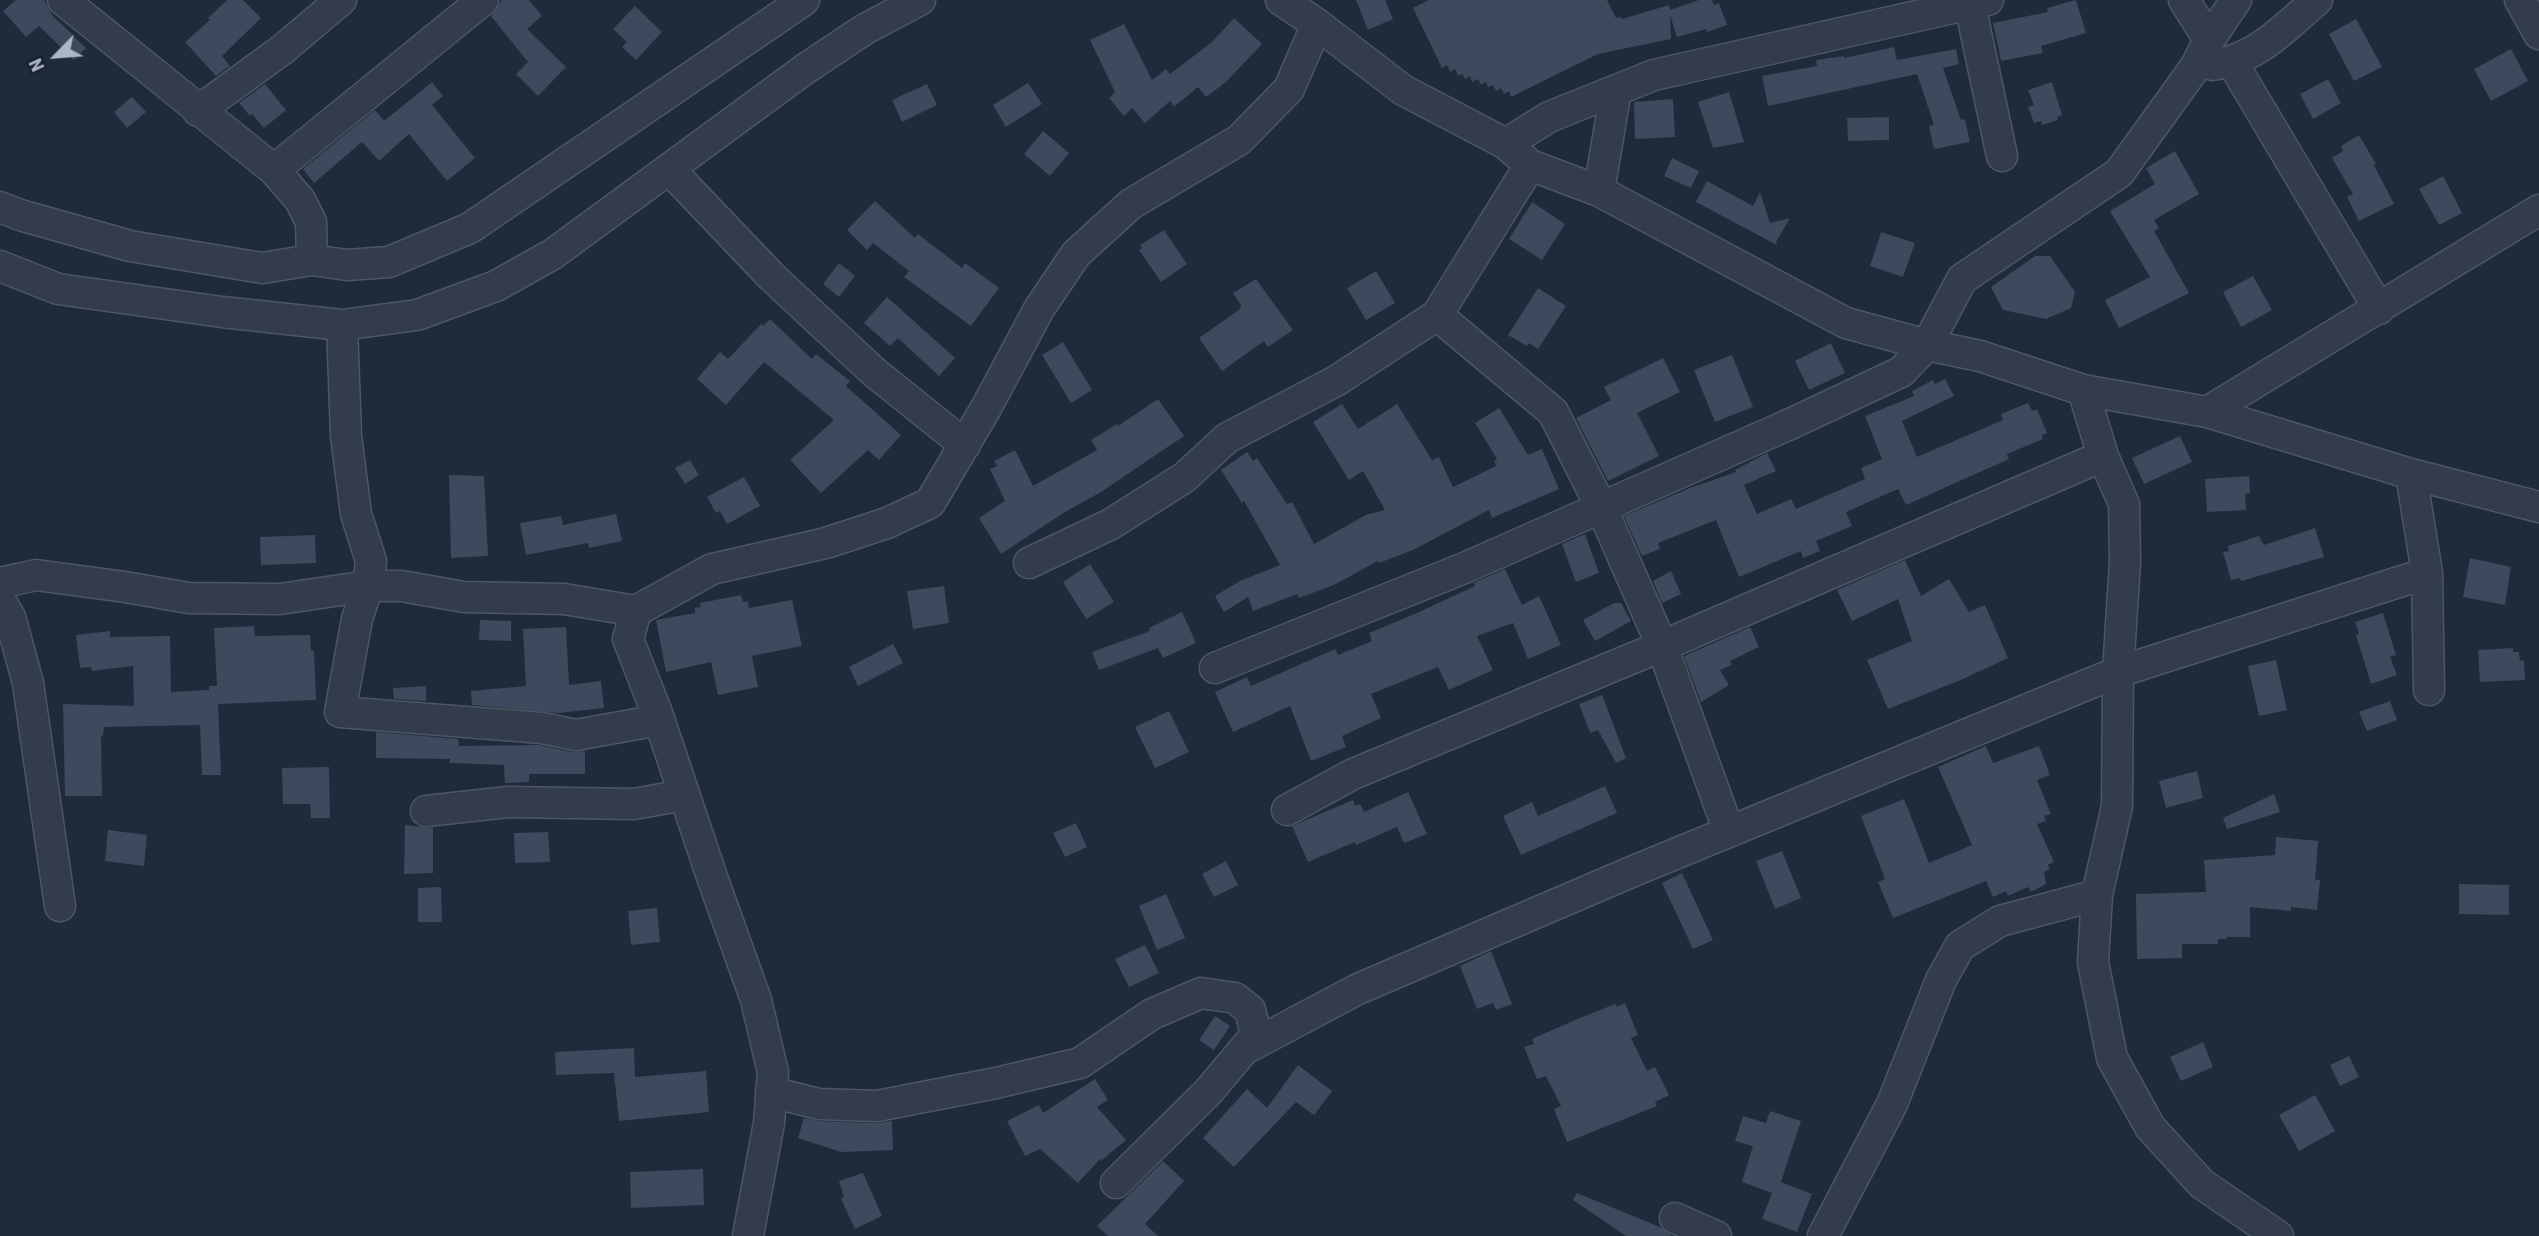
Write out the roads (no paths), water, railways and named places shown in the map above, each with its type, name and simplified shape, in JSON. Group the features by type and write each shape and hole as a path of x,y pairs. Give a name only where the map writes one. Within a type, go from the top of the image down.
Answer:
{"street":[{"path":"64,0 274,170 300,200 310,222 312,260"},
{"path":"198,111 283,48 341,0"},
{"path":"274,170 483,0"},
{"path":"0,207 130,246 262,268 312,260 347,265 389,261 470,228 804,0"},
{"path":"0,266 58,289 222,312 342,325 417,316 496,286 553,254 805,69 865,29 920,0"},
{"path":"1281,0 1403,90 1506,144 1530,165 1599,191 1846,323 1980,356 2083,390 2207,412 2411,474 2539,507"},
{"path":"2184,0 2209,40"},
{"path":"1216,668 1462,569 1602,509 1901,372 1927,345 1962,279 2119,173 2196,66 2209,40 2236,0"},
{"path":"2196,66 2232,62 2259,50 2317,0"},
{"path":"2520,0 2539,34"},
{"path":"1506,144 1549,117 1654,75 1979,2 2001,156"},
{"path":"0,583 36,575 190,598 280,599 368,586 401,586 464,597 564,599 636,611 712,569 826,543 887,523 930,503 965,445 1039,309 1076,254 1131,204 1239,140 1289,89 1317,24"},
{"path":"2232,62 2379,309"},
{"path":"1599,191 1616,90"},
{"path":"1029,563 1111,524 1185,477 1227,438 1336,381 1437,315 1530,165"},
{"path":"670,170 772,277 874,372 965,445"},
{"path":"2207,412 2539,210"},
{"path":"1437,315 1553,412 1602,509 1662,646 1729,832"},
{"path":"342,325 346,436 356,514 371,561 340,712 542,728 576,735 659,720"},
{"path":"2083,390 2103,456 2124,505 2118,672 2117,806 2097,895 2093,962 2112,1058 2150,1126 2202,1184 2278,1236"},
{"path":"1287,810 1353,774 1662,646 2103,456"},
{"path":"2411,474 2427,573 2429,690"},
{"path":"1243,1051 1358,989 2118,672 2427,573"},
{"path":"0,600 10,617 28,684 60,906"},
{"path":"636,611 628,639 659,720 756,1000 772,1072 769,1123 748,1236"},
{"path":"426,811 508,802 634,804 684,795"},
{"path":"1823,1236 1892,1104 1941,980 1960,946 2000,921 2097,895"},
{"path":"771,1092 820,1104 877,1106 996,1083 1080,1063 1152,1014 1201,993 1235,998 1250,1010 1256,1035 1208,1092 1116,1183"},
{"path":"1675,1218 1716,1236"}]}
